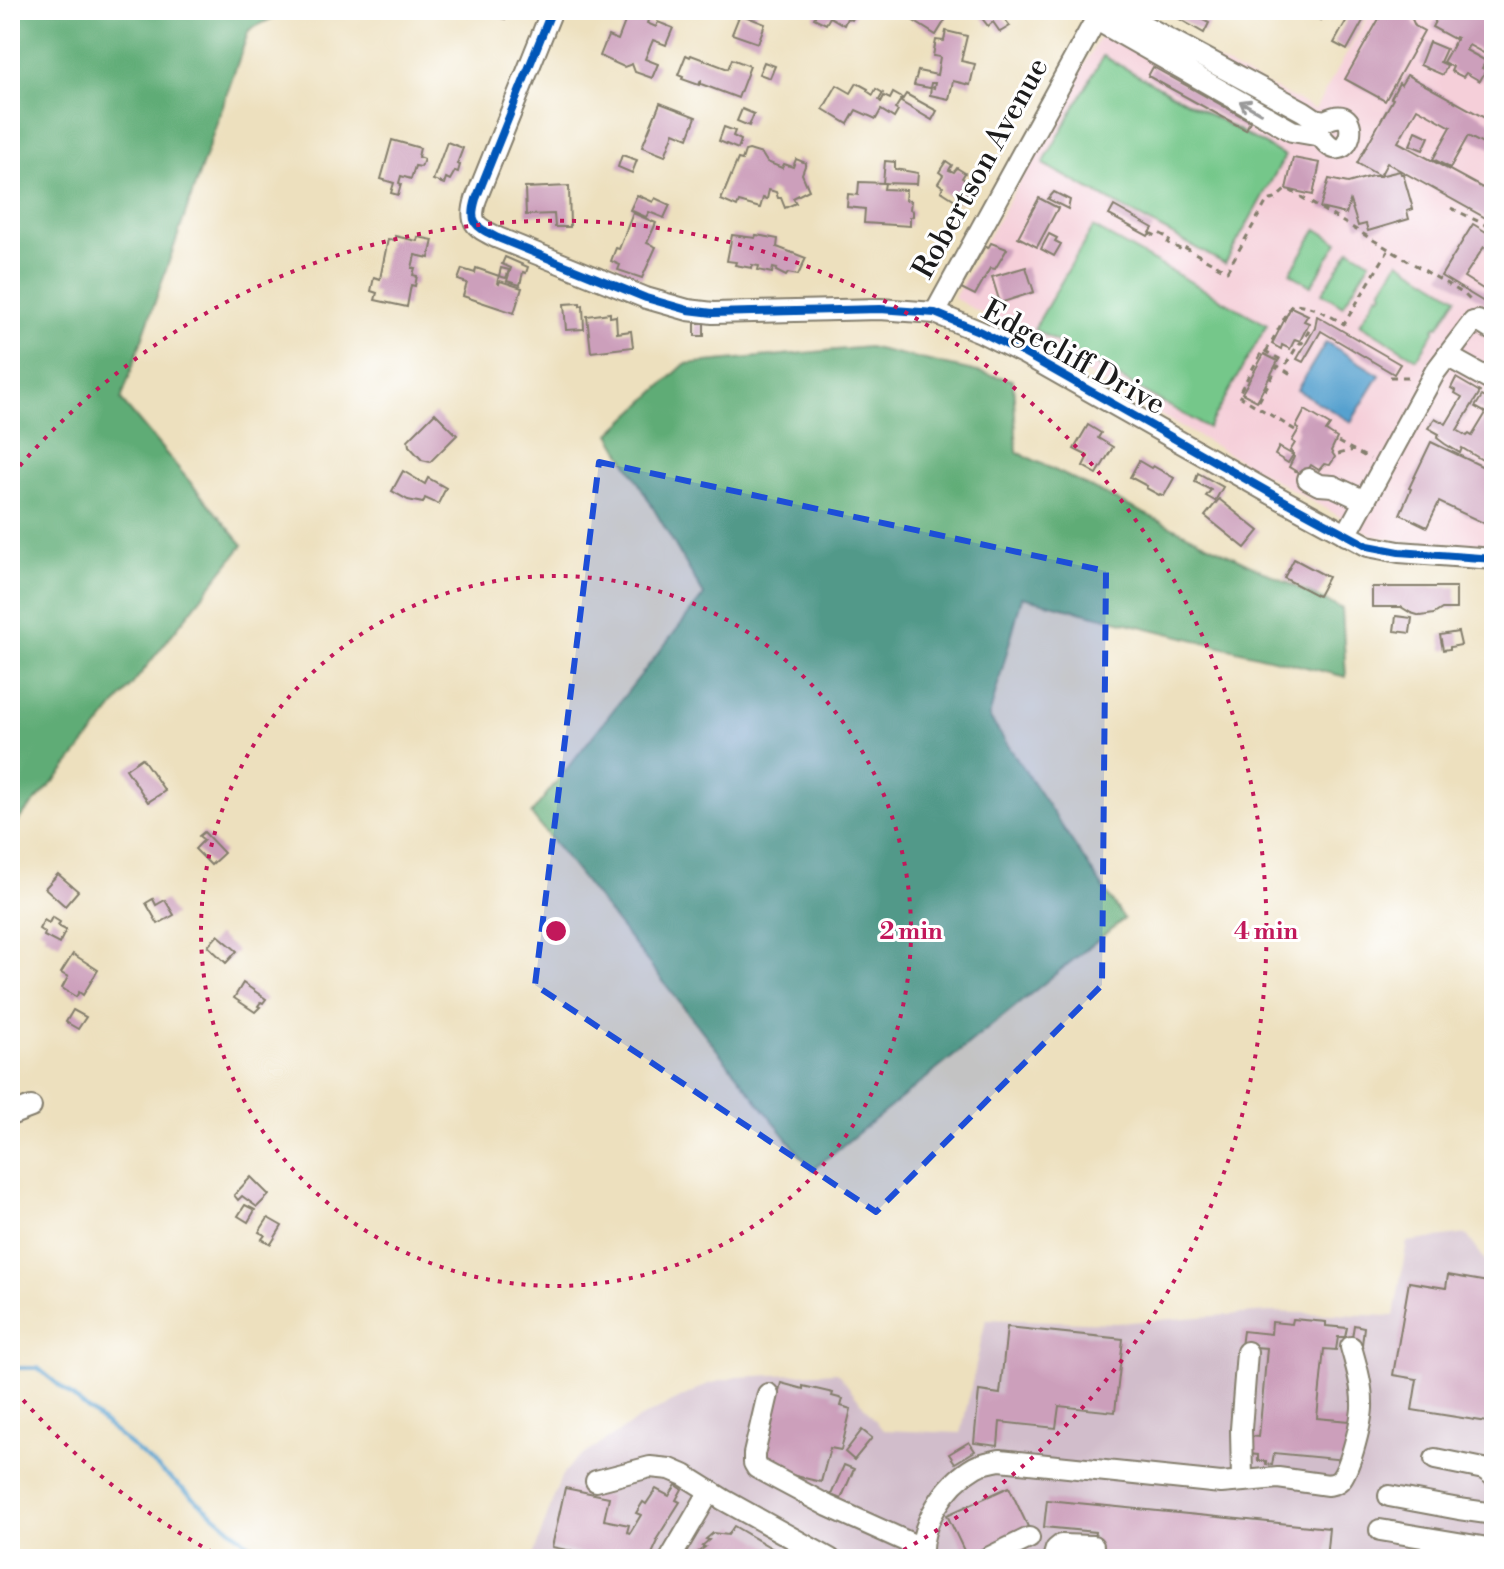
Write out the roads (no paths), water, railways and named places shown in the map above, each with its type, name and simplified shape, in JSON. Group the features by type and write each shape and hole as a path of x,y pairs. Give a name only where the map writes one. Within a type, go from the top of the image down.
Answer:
{"street":[{"name":"Edgecliff Drive","path":"552,10 476,199 472,211 477,227 646,298 688,310 713,313 880,309 935,313 1025,354 1368,546 1494,559"},
{"path":"1098,14 1292,131 1321,136 1327,145 1335,148 1344,146 1350,140 1352,131 1349,123 1342,118 1315,119 1115,10"},
{"name":"Robertson Avenue","path":"935,313 1098,14"},
{"path":"1346,535 1435,372 1473,322 1478,321 1494,331"},
{"path":"1447,356 1494,382"},
{"path":"1308,479 1319,485 1333,486 1365,501"},
{"path":"10,1115 31,1107"},
{"path":"768,1394 754,1454 757,1468 922,1553 923,1538 944,1496 966,1473 979,1465 1000,1460 1221,1483 1278,1478 1328,1485 1340,1480 1351,1455 1362,1415 1361,1387 1351,1347"},
{"path":"1242,1480 1241,1429 1247,1352"},
{"path":"1435,1459 1484,1469 1494,1476"},
{"path":"596,1481 660,1467 684,1475 830,1559"},
{"path":"670,1559 710,1491"},
{"path":"1389,1496 1494,1514"},
{"path":"1454,1542 1459,1509"},
{"path":"1380,1530 1494,1549"},
{"path":"986,1559 1029,1538"},
{"path":"1053,1559 1061,1545 1093,1546"}],"water":[{"path":"1326,342 1380,375 1351,422 1297,390"}],"waterway":[{"path":"10,1368 38,1368 267,1559"}]}
